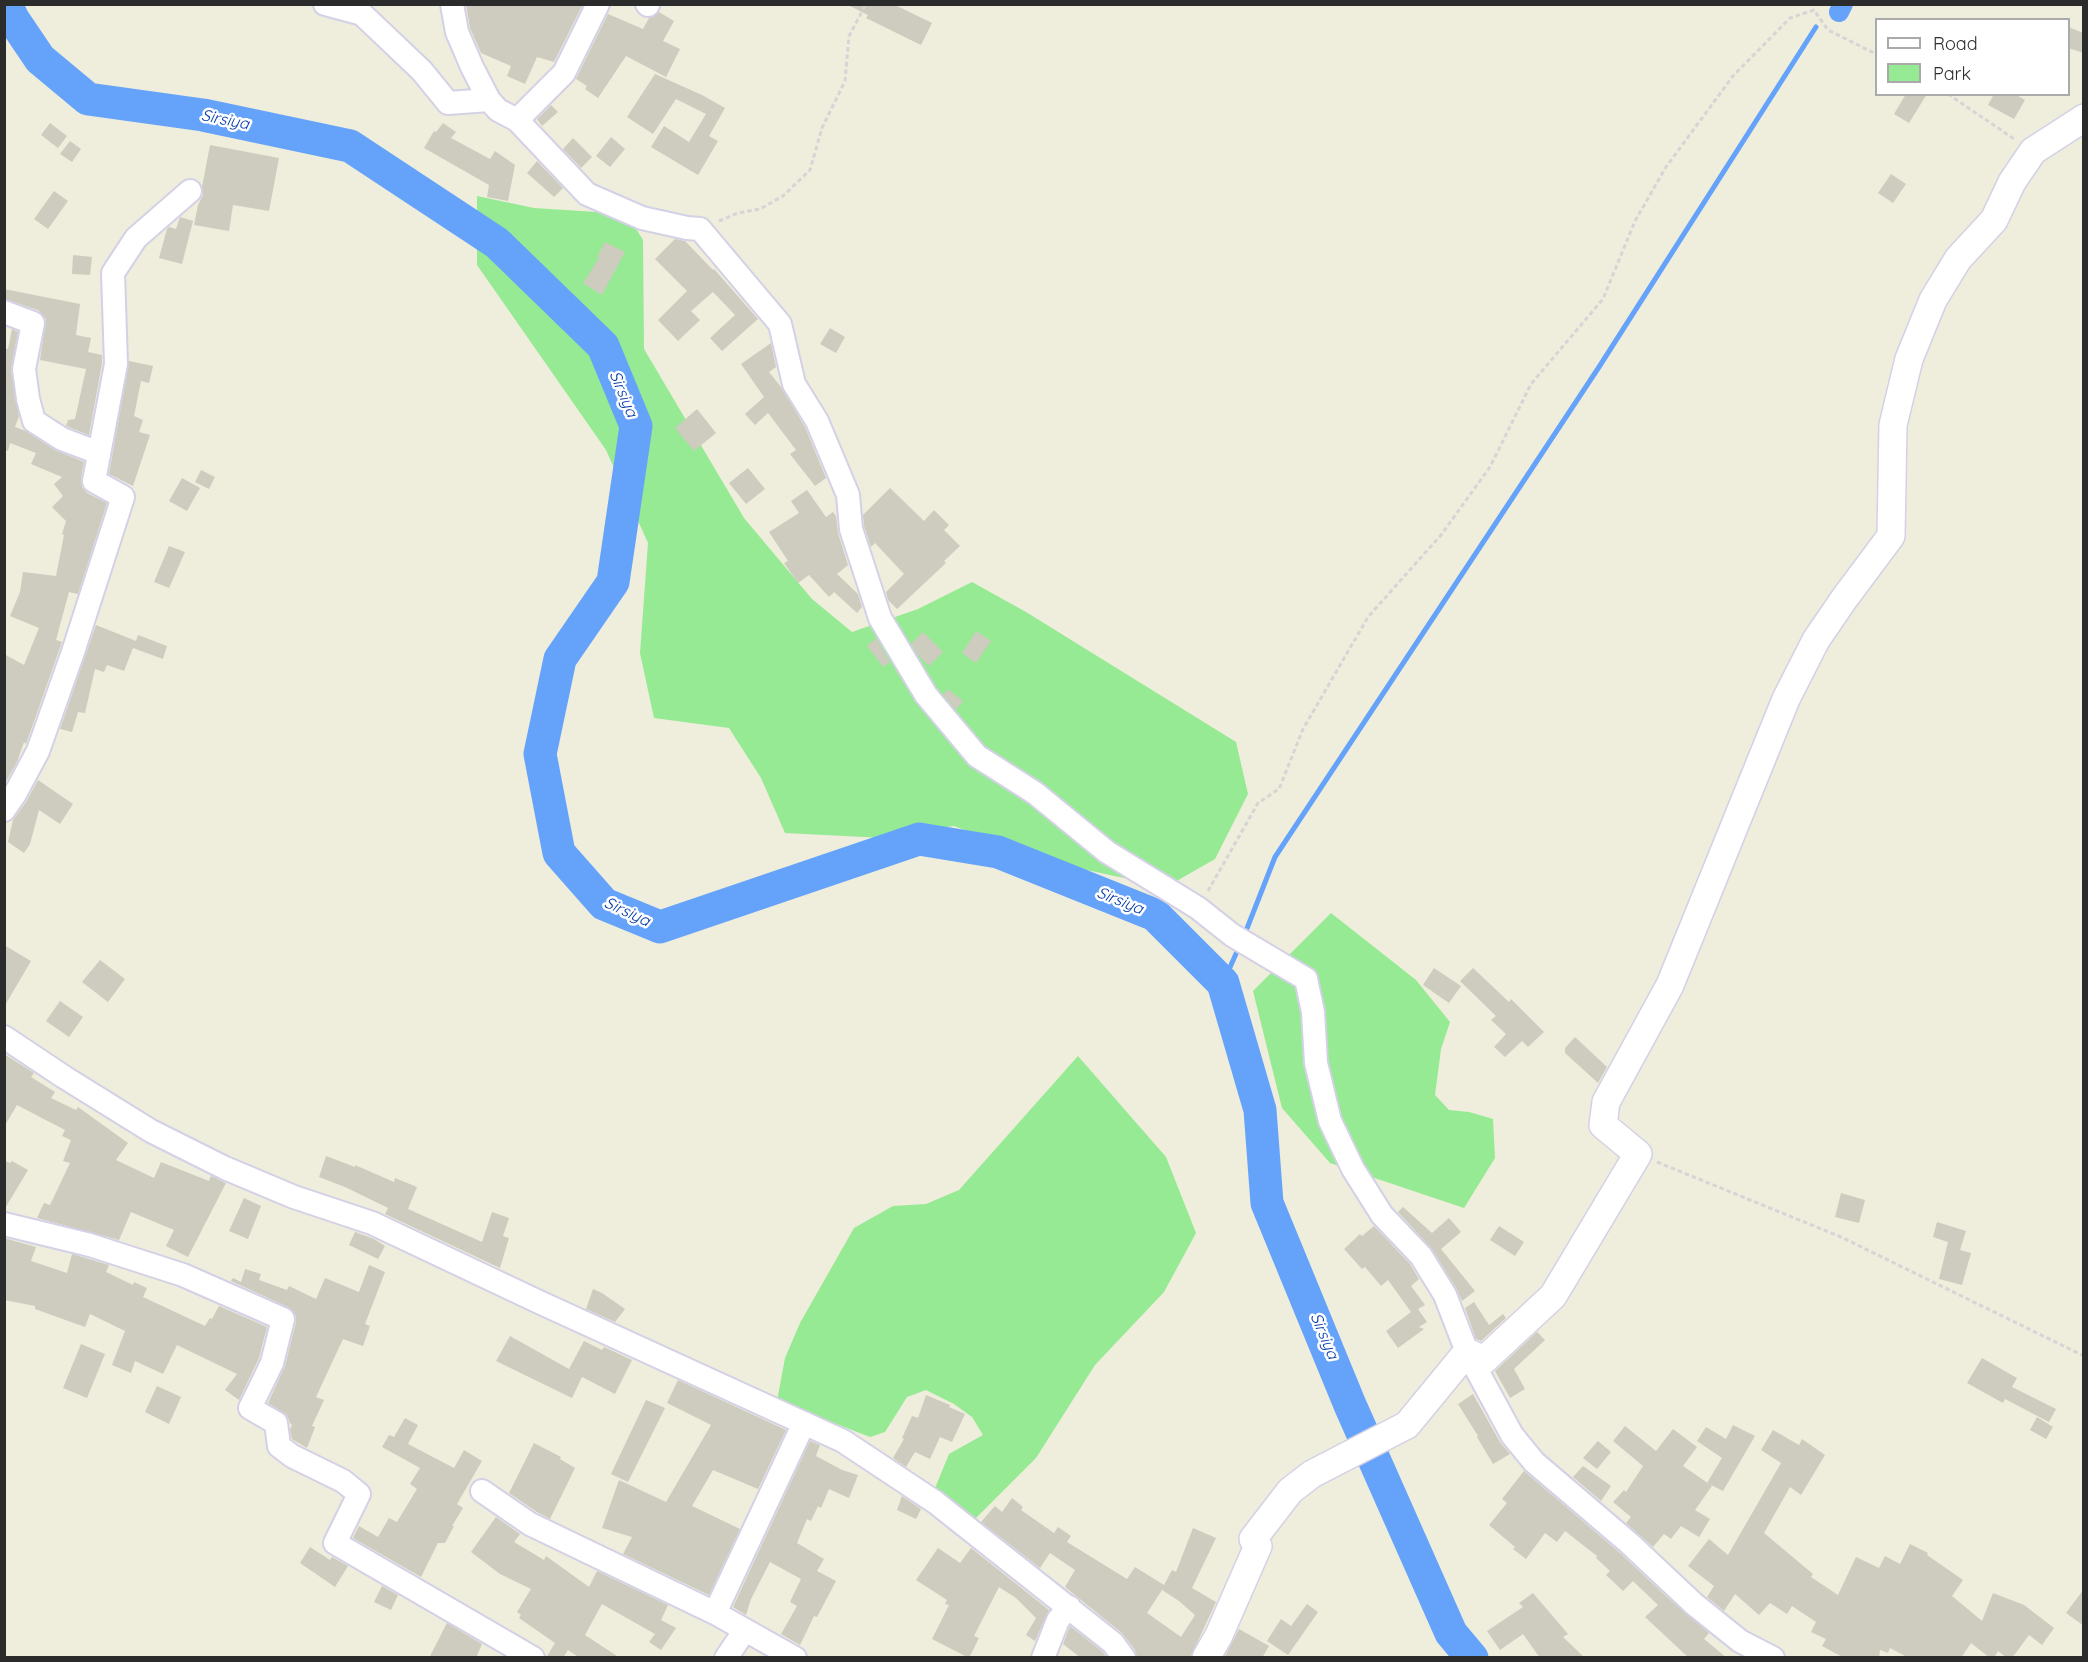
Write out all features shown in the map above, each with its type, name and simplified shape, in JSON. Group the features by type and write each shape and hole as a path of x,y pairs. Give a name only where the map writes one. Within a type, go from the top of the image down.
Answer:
{"street":[{"path":"325,4 362,14 422,71 448,103 489,100"},
{"path":"452,4 457,32 472,68 489,100 498,110 517,120 587,194 642,218 700,229 780,324 794,384 817,421 848,495 851,529 880,618 926,695 977,756 1035,793 1107,852 1198,908 1239,939 1306,979 1313,1012 1316,1063 1330,1121 1353,1169 1383,1215 1421,1256 1444,1295 1467,1352 1512,1435 1534,1462 1629,1543 1694,1604 1733,1649 1773,1658"},
{"path":"517,120 564,73 598,4"},
{"path":"1467,1352 1484,1360 1553,1296 1638,1154 1603,1125 1606,1102 1670,985 1786,699 1816,640 1891,536 1893,425 1909,359 1933,300 1958,258 1994,219 2012,182 2033,151 2084,118"},
{"path":"4,810 38,751 123,498 94,481 116,364 113,273 135,238 190,191"},
{"path":"4,312 33,323 24,369 34,421 62,439 99,453"},
{"path":"4,1037 151,1131 225,1168 294,1197 372,1223 549,1307 843,1441 935,1502 1113,1643 1124,1658"},
{"path":"4,1224 90,1245 183,1275 283,1319 272,1363 250,1408 276,1423 279,1446 292,1456 343,1480 359,1494 335,1543 504,1651 533,1658"},
{"path":"1206,1658 1219,1635 1257,1546 1253,1539 1290,1491 1312,1474 1407,1425 1467,1352"},
{"path":"715,1613 804,1423"},
{"path":"482,1491 530,1524 715,1613 795,1658"},
{"path":"1043,1658 1059,1620 1069,1607"},
{"path":"726,1658 745,1630"}],"path":[{"path":"700,229 738,213 760,209 783,196 810,170 822,128 845,81 849,36 866,4"},
{"path":"1807,4 1811,14 1810,11"},
{"path":"1198,908 1258,803 1279,789 1303,729 1368,616 1441,535 1490,467 1531,384 1603,299 1635,221 1666,167 1733,76 1790,18 1814,10 1828,30 1875,54"},
{"path":"1951,96 2033,151"},
{"path":"1638,1154 1841,1237 2084,1356"}],"green space":[{"path":"477,196 534,208 627,214 643,240 644,349 744,518 812,599 852,632 918,609 972,582 1026,612 1236,742 1248,794 1215,859 1166,887 1054,863 954,826 884,838 785,833 761,778 729,728 654,718 640,653 648,543 606,450 477,265"},
{"path":"1331,913 1416,980 1450,1022 1441,1049 1435,1095 1449,1110 1469,1112 1493,1119 1495,1158 1464,1208 1330,1163 1282,1108 1253,991"},
{"path":"1078,1056 1166,1157 1196,1233 1164,1292 1095,1365 1036,1458 971,1523 933,1493 949,1454 983,1435 972,1417 954,1404 926,1390 907,1397 885,1432 870,1437 777,1401 785,1358 800,1323 854,1228 893,1206 926,1204 959,1190"}],"building":[{"path":"466,4 583,4 554,62 537,57 525,84 507,76 511,66 481,53 470,28"},
{"path":"846,4 893,4 932,23 921,45 866,18 868,15"},
{"path":"659,12 674,21 663,41 680,49 666,77 626,56 598,98 585,89 587,86 576,79 608,14 643,29 649,18"},
{"path":"2070,28 2084,33 2084,53 2070,49"},
{"path":"655,74 725,108 709,136 718,141 698,175 651,147 664,126 689,142 706,114 676,99 653,134 627,117"},
{"path":"1905,96 1926,96 1909,123 1894,114"},
{"path":"1993,96 2018,96 2025,100 2014,119 1988,105"},
{"path":"551,105 558,112 542,126 537,119"},
{"path":"50,123 67,136 58,148 41,135"},
{"path":"443,123 456,132 451,138 490,159 495,151 515,165 508,201 487,197 489,185 424,148 434,131 436,132"},
{"path":"611,137 625,149 610,167 596,156"},
{"path":"573,138 592,157 581,168 563,149"},
{"path":"70,141 81,149 72,162 60,154"},
{"path":"210,145 279,158 269,211 233,205 229,231 194,225 198,205 203,195 202,187"},
{"path":"537,161 563,188 554,197 527,173"},
{"path":"1891,174 1906,184 1893,203 1878,193"},
{"path":"54,191 68,201 48,229 34,219"},
{"path":"180,217 193,221 182,264 159,258 167,229 169,227 176,229"},
{"path":"675,239 685,241 714,269 758,319 722,351 710,338 735,315 713,292 691,311 700,320 678,341 658,320 687,291 655,259"},
{"path":"605,242 625,252 602,295 583,283 599,258 597,257"},
{"path":"73,255 92,257 90,275 72,274"},
{"path":"4,289 80,304 76,335 91,338 88,352 102,355 89,435 66,426 68,420 75,419 86,369 40,360 46,319 38,310 4,299"},
{"path":"830,328 845,337 836,353 820,344"},
{"path":"12,329 18,332 11,370 19,416 15,427 26,431 55,450 84,462 82,487 87,493 107,503 78,594 69,592 56,640 62,642 26,744 24,742 17,762 4,785 4,654 24,665 39,628 10,616 20,592 23,572 56,576 66,521 52,507 63,496 54,484 62,477 31,464 36,453 10,443 8,451 4,450 4,348 8,349"},
{"path":"771,343 776,367 769,372 781,387 805,427 826,478 815,486 790,454 796,450 768,413 755,425 745,414 764,397 741,364"},
{"path":"129,361 153,366 149,383 141,381 134,416 143,420 139,432 150,435 133,486 109,474"},
{"path":"697,409 716,433 694,451 675,428"},
{"path":"748,468 765,489 746,504 729,483"},
{"path":"201,470 215,477 209,489 195,482"},
{"path":"182,478 200,488 187,511 169,501"},
{"path":"890,488 924,521 934,510 949,525 944,530 960,546 944,561 946,563 897,609 888,600 886,592 904,574 875,543 871,547 863,515"},
{"path":"807,490 826,517 833,512 836,516 838,533 848,565 837,574 858,594 862,607 857,613 834,592 829,597 809,575 798,583 784,563 788,561 769,532 799,513 791,501"},
{"path":"169,546 185,552 169,588 154,582"},
{"path":"96,625 136,641 138,635 167,646 163,659 133,648 124,671 107,665 104,672 95,669 85,713 78,712 72,732 60,729"},
{"path":"976,631 991,641 976,663 962,653"},
{"path":"923,632 943,652 929,666 911,644"},
{"path":"876,638 890,662 883,667 867,646"},
{"path":"948,689 963,701 956,710 943,695"},
{"path":"38,780 73,804 60,824 39,810 30,844 24,853 8,842 13,820"},
{"path":"4,945 31,961 4,1007"},
{"path":"100,960 125,979 108,1002 82,982"},
{"path":"1434,968 1461,986 1449,1003 1423,985"},
{"path":"1473,968 1509,1002 1511,999 1544,1032 1528,1047 1522,1041 1505,1057 1494,1047 1506,1034 1491,1020 1496,1016 1460,981"},
{"path":"60,1001 83,1017 69,1037 46,1021"},
{"path":"1575,1037 1607,1067 1598,1083 1565,1053 1565,1048"},
{"path":"4,1054 34,1073 31,1077 55,1092 51,1098 76,1110 78,1107 128,1143 116,1160 154,1178 161,1162 209,1181 211,1176 226,1183 188,1257 166,1246 174,1230 131,1212 119,1240 37,1218 44,1203 50,1205 70,1163 63,1161 71,1140 62,1136 65,1130 17,1105 4,1127"},
{"path":"326,1156 355,1167 355,1165 394,1182 395,1178 417,1187 408,1209 482,1242 492,1212 509,1218 503,1236 509,1238 500,1268 385,1214 388,1208 319,1177"},
{"path":"4,1160 10,1163 12,1161 28,1170 4,1210"},
{"path":"1841,1193 1865,1200 1859,1223 1835,1217"},
{"path":"244,1198 261,1206 248,1239 229,1231"},
{"path":"1403,1207 1432,1233 1449,1218 1461,1232 1441,1249 1475,1291 1462,1301 1432,1249 1398,1212"},
{"path":"1937,1222 1966,1231 1960,1250 1971,1253 1962,1285 1939,1279 1948,1242 1933,1237"},
{"path":"1374,1226 1410,1264 1419,1279 1411,1286 1425,1305 1418,1309 1427,1322 1419,1327 1424,1329 1398,1348 1386,1331 1411,1312 1388,1280 1381,1286 1365,1267 1362,1269 1344,1249 1360,1234 1362,1236"},
{"path":"1499,1226 1524,1242 1515,1256 1490,1240"},
{"path":"355,1232 385,1246 378,1259 349,1245"},
{"path":"4,1238 36,1247 31,1261 67,1273 72,1254 109,1265 106,1272 133,1285 134,1282 147,1288 143,1297 205,1326 219,1306 267,1327 259,1358 239,1400 225,1390 237,1374 177,1345 163,1374 135,1361 131,1373 112,1365 125,1331 90,1314 85,1327 35,1309 35,1306 4,1300"},
{"path":"369,1265 385,1272 365,1324 370,1326 363,1346 343,1339 316,1397 324,1400 312,1426 315,1427 307,1448 292,1439 290,1430 292,1425 287,1415 268,1403 285,1366 296,1316 288,1307 231,1281 233,1278 241,1282 245,1269 261,1274 259,1280 287,1290 289,1286 316,1299 325,1278 359,1292"},
{"path":"593,1289 625,1309 615,1322 586,1309"},
{"path":"1474,1302 1489,1325 1503,1314 1506,1318 1481,1341 1476,1339 1465,1308"},
{"path":"1537,1332 1545,1340 1514,1369 1525,1389 1510,1398 1495,1371"},
{"path":"510,1336 569,1369 584,1341 632,1360 615,1394 582,1377 572,1398 496,1361"},
{"path":"81,1344 105,1354 87,1398 63,1388"},
{"path":"1982,1358 2017,1378 2012,1387 2056,1409 2049,1422 2005,1399 2003,1403 1967,1383"},
{"path":"678,1380 786,1430 758,1489 713,1470 692,1506 740,1529 709,1595 623,1554 632,1537 602,1528 619,1480 666,1502 711,1425 667,1403"},
{"path":"157,1386 181,1397 169,1424 145,1412"},
{"path":"1473,1394 1500,1442 1510,1454 1493,1464 1458,1404"},
{"path":"926,1395 965,1414 952,1442 940,1437 930,1459 915,1452 906,1467 893,1458 904,1439 902,1438 912,1416 918,1418"},
{"path":"646,1400 665,1408 628,1482 611,1474"},
{"path":"2037,1417 2053,1427 2046,1439 2030,1430"},
{"path":"405,1418 418,1425 408,1444 454,1468 464,1450 482,1461 457,1504 463,1508 452,1526 454,1526 445,1543 438,1543 421,1577 353,1538 359,1526 378,1537 389,1518 397,1522 417,1489 410,1484 420,1468 382,1447 389,1435 394,1437"},
{"path":"1733,1425 1755,1436 1723,1491 1707,1483 1722,1458 1697,1441 1706,1427 1726,1439"},
{"path":"1625,1426 1656,1451 1673,1429 1697,1447 1683,1466 1712,1486 1695,1510 1710,1519 1699,1537 1681,1526 1671,1539 1664,1534 1653,1547 1626,1523 1631,1517 1613,1502 1624,1490 1626,1492 1643,1466 1613,1441"},
{"path":"1773,1430 1799,1445 1802,1439 1825,1455 1801,1495 1790,1487 1764,1533 1813,1574 1811,1577 1838,1595 1856,1557 1879,1568 1885,1556 1900,1564 1910,1544 1928,1553 1927,1555 1963,1580 1952,1596 1982,1621 1993,1593 2024,1605 2054,1628 2042,1645 2029,1635 2012,1658 2007,1658 1998,1651 1994,1658 1990,1658 1971,1643 1961,1658 1909,1658 1890,1648 1888,1653 1880,1650 1879,1658 1844,1658 1822,1646 1826,1639 1811,1632 1816,1622 1792,1606 1787,1614 1770,1603 1759,1615 1735,1594 1724,1611 1707,1597 1714,1586 1688,1566 1709,1539 1728,1555 1781,1463 1761,1450"},
{"path":"810,1441 820,1445 816,1456 842,1470 858,1475 849,1498 829,1489 821,1508 818,1506 811,1521 807,1519 797,1543 824,1559 817,1571 836,1581 817,1617 814,1616 800,1645 781,1634 797,1606 790,1602 801,1579 770,1562 751,1599 746,1615 733,1607"},
{"path":"1598,1441 1611,1452 1597,1469 1583,1458"},
{"path":"534,1443 561,1457 560,1459 575,1468 550,1519 509,1493"},
{"path":"1583,1466 1611,1486 1601,1501 1573,1477"},
{"path":"1524,1471 1709,1633 1704,1639 1727,1658 1689,1658 1645,1617 1658,1605 1633,1581 1623,1591 1606,1575 1610,1571 1596,1558 1597,1556 1565,1531 1557,1542 1545,1533 1526,1559 1513,1549 1515,1547 1489,1525 1507,1503 1502,1499"},
{"path":"902,1496 921,1509 916,1519 897,1510"},
{"path":"1012,1498 1023,1507 1021,1510 1054,1533 1058,1527 1071,1536 1067,1542 1127,1579 1135,1567 1164,1585 1172,1570 1176,1572 1193,1528 1216,1538 1192,1588 1216,1602 1190,1658 1137,1658 1135,1650 1122,1633 1065,1587 1075,1570 1050,1553 1040,1568 981,1522 995,1506 1002,1512","holes":["1162,1590 1195,1615 1181,1637 1147,1613"]},
{"path":"496,1517 520,1534 514,1542 544,1560 546,1556 589,1587 597,1571 668,1605 661,1620 676,1628 661,1650 649,1642 655,1634 602,1604 585,1635 620,1658 580,1658 568,1650 563,1658 546,1658 555,1643 519,1618 521,1615 517,1612 531,1589 500,1574 471,1552"},
{"path":"310,1547 330,1560 332,1557 348,1566 335,1587 300,1563"},
{"path":"938,1548 960,1563 971,1548 1049,1610 1035,1641 1026,1635 1036,1618 1016,1598 999,1587 974,1636 979,1638 969,1658 932,1639 949,1605 945,1604 947,1600 916,1580"},
{"path":"382,1586 398,1595 391,1610 374,1602"},
{"path":"2084,1589 2084,1626 2066,1613"},
{"path":"1533,1593 1568,1634 1563,1637 1585,1658 1540,1658 1523,1634 1500,1650 1487,1631 1523,1607 1519,1603"},
{"path":"1307,1604 1318,1612 1288,1655 1267,1641 1281,1619 1291,1626"},
{"path":"447,1623 482,1644 476,1658 429,1658"},
{"path":"1070,1626 1103,1652 1107,1658 1081,1658 1063,1644"},
{"path":"1239,1629 1269,1646 1262,1658 1224,1658"}],"waterway":[{"name":"Sirsiya","path":"6,4 13,19 40,59 88,99 203,115 350,146 497,243 603,346 636,426 613,582 560,659 540,754 559,853 604,904 660,927 919,839 998,852 1155,915 1223,983 1260,1110 1267,1203 1350,1405 1451,1633 1472,1658"},
{"path":"1839,12 1843,4"},
{"path":"1244,936 1275,857 1599,367 1816,27"},
{"path":"1223,983 1239,947"}]}
